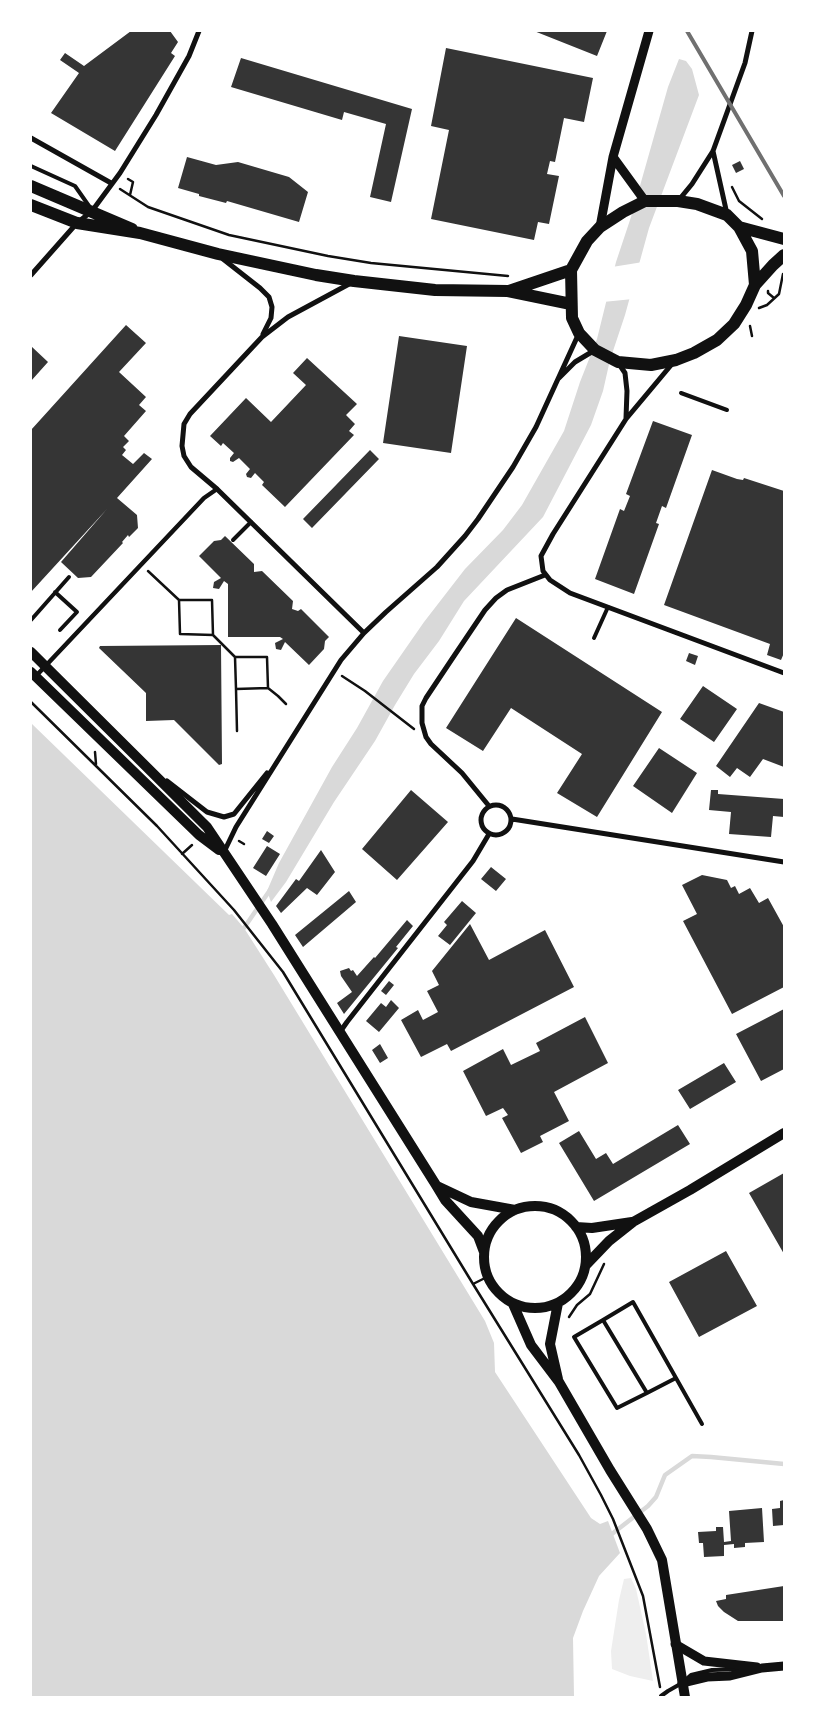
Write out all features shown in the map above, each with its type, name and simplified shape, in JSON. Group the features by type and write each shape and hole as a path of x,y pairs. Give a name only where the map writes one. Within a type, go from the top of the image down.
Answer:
{"main road":[{"path":"31,186 140,233"},
{"path":"755,285 752,251 739,228 727,214 697,204 678,201 645,201 600,227 587,241 571,270 572,318 579,333 595,350 618,362 651,365 676,360 694,353 716,340 734,324 746,305 755,285 784,255"},
{"path":"31,205 77,223 140,233 218,254 316,275 435,290 508,291 571,304"},
{"path":"739,228 784,239"},
{"path":"508,291 571,270"},
{"path":"31,652 208,827 272,924 445,1200 478,1236 484,1252"},
{"path":"34,674 199,836 224,853"},
{"path":"586,1264 609,1241 633,1222 784,1133"},
{"path":"436,1185 471,1202 515,1210"},
{"path":"528,1207 542,1207 555,1210 576,1227 583,1238 586,1264 583,1277 568,1296 558,1303 536,1309 524,1308 513,1304 498,1293 487,1276 484,1252 487,1238 494,1226 503,1217 515,1210 528,1207"},
{"path":"576,1227 592,1228 633,1222"},
{"path":"558,1303 550,1344 558,1382"},
{"path":"513,1304 531,1345 558,1382 647,1529 662,1560 684,1697"}],"street":[{"path":"31,275 77,223 92,211 120,173 190,56 199,31"},
{"path":"600,227 613,157 649,31"},
{"path":"678,201 692,184 713,151 745,63 752,31"},
{"path":"31,138 111,183"},
{"path":"713,151 727,214"},
{"path":"613,157 645,201"},
{"path":"218,254 269,297 272,307 271,318 262,337"},
{"path":"354,281 288,317 262,337 200,402 184,424 182,435 184,456 190,466 217,489 364,633"},
{"path":"224,853 231,835 333,671 364,633 437,567 474,525 536,426 579,333"},
{"path":"556,380 575,362 595,350"},
{"path":"676,360 626,419 545,549 541,556 541,564 545,576 570,593 784,673"},
{"path":"618,362 625,373 627,391 626,419"},
{"path":"34,674 45,666 204,498 217,489"},
{"path":"489,806 462,773 437,750 426,736 422,723 422,706 485,610 496,598 507,590 545,576"},
{"path":"142,761 207,812 224,817 234,814 260,780 274,766"},
{"path":"501,805 510,813 512,819 508,831 502,835 495,836 484,830 481,820 482,815 489,806 501,805"},
{"path":"512,819 784,862"},
{"path":"340,1033 473,861 489,834"},
{"path":"675,1644 704,1661 762,1668"},
{"path":"682,1683 730,1676 762,1668 784,1666"}],"lane":[{"path":"31,166 76,186 92,211"},
{"path":"681,393 727,410"},
{"path":"233,540 251,522"},
{"path":"31,620 69,577"},
{"path":"55,592 77,612 60,630"},
{"path":"594,638 608,607"},
{"path":"676,1378 617,1408 574,1337 633,1302 676,1378 702,1424"},
{"path":"603,1320 646,1393"},
{"path":"662,1696 668,1690 682,1683"}],"path":[{"path":"729,182 739,201 765,220"},
{"path":"111,183 148,207 229,235 371,263 509,276"},
{"path":"757,309 767,305 779,294 784,269"},
{"path":"752,336 750,327 754,318"},
{"path":"141,565 179,600 212,600 213,635 235,658 237,731"},
{"path":"179,600 180,634 213,635"},
{"path":"235,658 267,657 268,688"},
{"path":"333,671 365,691 400,719"},
{"path":"236,689 268,688 286,704"},
{"path":"31,702 157,826 234,910 283,972 472,1284 579,1454 613,1519 643,1596 662,1696"},
{"path":"472,1284 487,1276"},
{"path":"567,1320 577,1304 590,1294 599,1278"}],"shaded area":[{"path":"679,59 686,61 692,69 699,95 649,228 625,315 610,360 603,391 591,425 543,517 464,601 439,641 414,674 375,741 334,802 286,882 271,902 267,891 279,863 332,767 357,728 383,681 424,622 465,569 503,530 522,505 564,431 597,339 616,262 632,214 668,87"},
{"path":"31,723 229,915 232,914 244,928 485,1321 494,1343 495,1372 591,1518 600,1524 608,1521 620,1553 599,1576 573,1638 574,1697 31,1697"},
{"path":"631,1578 636,1589 646,1634 653,1681 630,1676 612,1669 611,1651 619,1600 624,1579"}],"pier":[{"path":"643,262 633,299 603,302 612,267"}],"building":[{"path":"131,31 170,31 178,42 171,53 175,56 115,151 51,113 79,73 60,60 65,53 84,66"},
{"path":"534,31 607,31 597,56"},
{"path":"446,48 593,78 584,122 564,118 555,162 550,161 547,174 559,176 549,224 538,222 534,240 431,219 449,130 431,126"},
{"path":"241,58 412,109 391,202 370,197 386,124 344,112 342,120 231,87"},
{"path":"187,157 216,165 238,162 289,177 308,192 299,222 227,201 226,203 199,196 199,194 178,188"},
{"path":"740,161 744,169 736,173 732,165"},
{"path":"126,325 146,343 119,372 146,397 139,405 146,411 124,436 129,441 123,447 126,450 122,455 133,464 144,453 152,459 117,498 137,515 138,528 129,537 128,535 123,543 91,577 78,578 61,562 107,509 31,592 31,430"},
{"path":"399,336 467,346 451,453 383,443"},
{"path":"31,346 48,362 31,381"},
{"path":"307,358 357,404 346,415 355,424 349,431 354,435 285,507 262,485 264,482 255,473 251,478 247,477 246,474 250,469 239,458 233,462 230,461 234,453 223,443 221,446 210,436 246,398 271,422 306,385 293,373"},
{"path":"653,421 692,435 666,508 662,506 656,523 659,524 634,594 595,579 620,509 624,511 630,496 626,494"},
{"path":"370,450 379,459 312,528 303,519"},
{"path":"712,470 737,479 743,480 744,478 784,491 784,653 781,660 767,655 770,644 664,605"},
{"path":"225,536 254,564 254,572 262,571 293,601 292,609 298,611 301,609 329,637 325,641 324,649 309,665 285,642 281,650 276,649 275,643 283,639 280,637 228,637 228,584 224,581 219,589 213,588 214,582 221,578 199,556 214,541 221,540"},
{"path":"516,618 662,712 597,817 557,793 582,754 511,708 483,751 446,728"},
{"path":"221,645 222,764 219,765 174,720 146,721 146,693 99,648 100,646"},
{"path":"689,653 698,656 695,665 686,661"},
{"path":"703,686 737,709 714,742 680,719"},
{"path":"759,703 784,712 784,767 763,759 750,777 737,768 730,777 716,766"},
{"path":"659,748 697,773 672,813 633,786"},
{"path":"411,790 448,822 397,880 362,849"},
{"path":"711,790 718,790 718,794 784,799 784,817 773,816 771,837 729,834 731,812 709,810"},
{"path":"267,831 274,836 269,843 262,839"},
{"path":"267,846 280,854 266,876 253,868"},
{"path":"321,850 335,872 317,895 307,888 281,913 276,906 296,879 299,881"},
{"path":"491,867 506,879 496,891 481,879"},
{"path":"702,875 727,880 731,888 735,886 739,894 750,888 759,903 768,898 784,927 784,987 732,1014 683,921 697,914 682,885"},
{"path":"349,891 356,902 303,947 295,935"},
{"path":"462,901 476,913 450,945 438,936 447,925 444,922"},
{"path":"407,920 413,926 396,947 398,948 344,1014 337,1003 352,992 341,976 340,971 349,968 357,976"},
{"path":"470,924 489,960 545,930 574,987 451,1051 447,1044 421,1057 401,1020 418,1010 423,1020 438,1012 427,991 439,985 432,971"},
{"path":"389,981 394,985 386,995 381,991"},
{"path":"391,1000 399,1008 379,1032 366,1021 381,1003 386,1007"},
{"path":"784,1009 784,1069 761,1081 736,1034"},
{"path":"585,1017 608,1063 554,1092 569,1121 540,1136 543,1142 521,1153 502,1118 508,1115 503,1108 486,1116 463,1071 503,1049 511,1065 540,1051 536,1043"},
{"path":"380,1044 388,1058 380,1063 372,1050"},
{"path":"724,1063 736,1082 690,1109 678,1090"},
{"path":"678,1125 690,1144 594,1201 559,1143 579,1131 596,1159 606,1153 613,1164"},
{"path":"784,1173 784,1254 749,1193"},
{"path":"726,1251 757,1306 699,1337 669,1282"},
{"path":"784,1500 784,1525 773,1526 772,1509 780,1508 780,1501"},
{"path":"762,1508 764,1542 745,1543 745,1547 734,1548 734,1544 724,1545 724,1556 704,1557 703,1543 699,1543 698,1532 716,1531 716,1527 723,1527 724,1542 731,1541 729,1511"},
{"path":"784,1586 784,1621 738,1621 724,1612 716,1601 726,1599 726,1595"}],"waterway":[{"path":"244,928 270,890"},
{"path":"608,1537 648,1506 656,1497 665,1475 692,1456 784,1464"}],"railway":[{"path":"687,31 784,196"}]}
